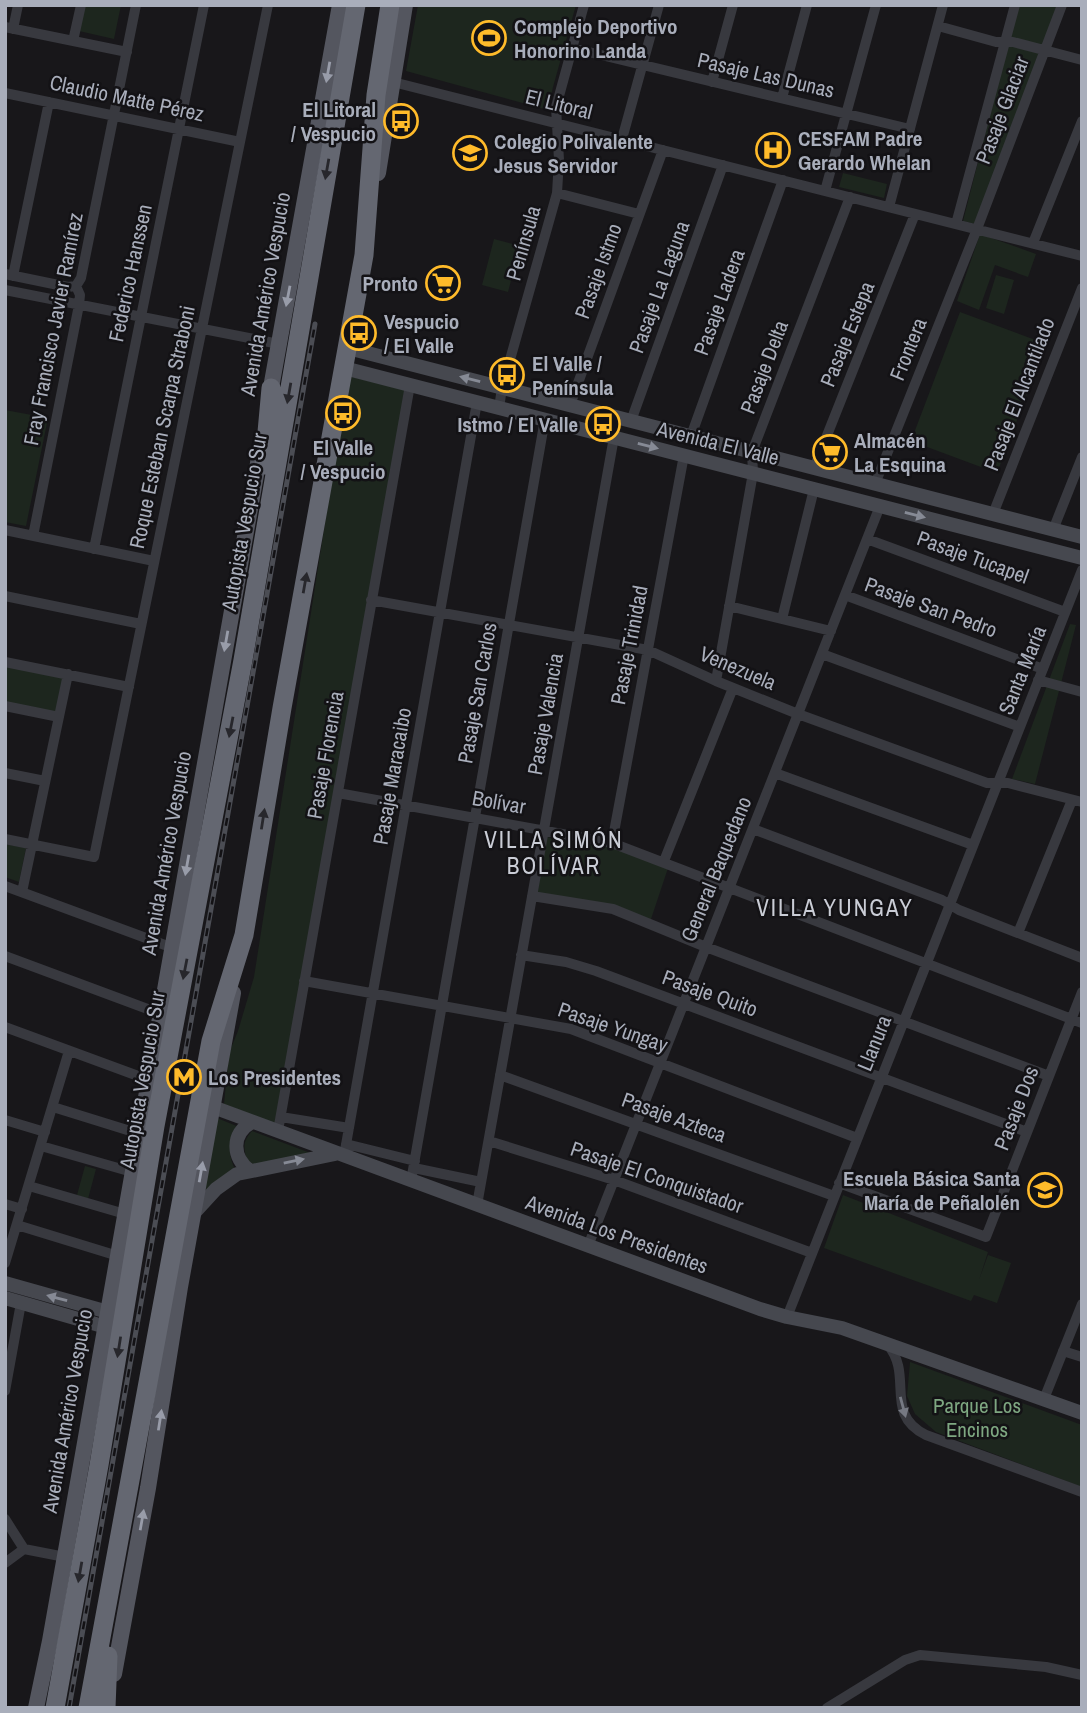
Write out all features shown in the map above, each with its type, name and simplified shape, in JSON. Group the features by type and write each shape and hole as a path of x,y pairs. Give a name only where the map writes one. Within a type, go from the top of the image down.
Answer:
{"highway":[{"name":"Autopista Vespucio Sur","path":"55,1708 99,1465 155,1126 243,660 356,5"},
{"path":"88,1708 211,1041 244,935 275,744 364,255 377,83 390,5"},
{"path":"243,660 247,586 267,445 271,388"},
{"path":"106,1708 111,1578"}],"main road":[{"name":"Avenida Américo Vespucio","path":"36,1708 340,5"},
{"path":"364,255 405,5"},
{"path":"106,1708 148,1488 244,935"}],"street":[{"path":"18,5 9,28 127,52"},
{"path":"74,41 81,5"},
{"name":"Fray Francisco Javier Ramírez","path":"33,536 79,305 80,295 76,286 81,278 136,5"},
{"name":"Federico Hanssen","path":"93,549 204,5"},
{"name":"Roque Esteban Scarpa Straboni","path":"32,845 94,857 268,5"},
{"name":"Península","path":"499,408 502,388 557,192 559,160 556,107 584,5"},
{"path":"622,139 659,5"},
{"path":"712,82 733,5"},
{"path":"782,98 807,5"},
{"path":"825,191 876,5"},
{"path":"888,207 943,5"},
{"path":"956,224 1015,5"},
{"name":"Pasaje Glaciar","path":"977,229 1062,5"},
{"path":"938,26 996,42 1082,60"},
{"name":"Pasaje Las Dunas","path":"572,48 910,129"},
{"name":"El Litoral","path":"393,82 1082,256"},
{"name":"Claudio Matte Pérez","path":"5,93 240,142"},
{"path":"49,102 9,275 68,288 76,286"},
{"path":"1033,243 1082,121"},
{"name":"Pasaje Istmo","path":"570,405 663,150"},
{"name":"Pasaje La Laguna","path":"631,421 723,165"},
{"name":"Pasaje Ladera","path":"691,436 783,180"},
{"path":"557,192 639,214"},
{"name":"Pasaje Delta","path":"716,681 753,473 752,452 849,197"},
{"name":"Pasaje Estepa","path":"814,468 915,214"},
{"name":"Frontera","path":"875,484 977,229"},
{"name":"Pasaje El Alcantilado","path":"993,514 1082,288"},
{"path":"5,290 279,344"},
{"name":"Avenida El Valle","path":"348,348 1082,537"},
{"path":"416,365 453,396"},
{"name":"Avenida El Valle","path":"344,368 1082,558"},
{"name":"Pasaje Florencia","path":"280,1124 410,385"},
{"name":"Pasaje Maracaibo","path":"342,1151 349,1128 477,402"},
{"name":"Pasaje San Carlos","path":"413,1170 545,419"},
{"name":"Pasaje Valencia","path":"477,1205 614,437"},
{"name":"Pasaje Trinidad","path":"612,843 684,455"},
{"path":"1053,530 1082,457"},
{"path":"782,619 814,489"},
{"name":"General Baquedano","path":"588,1245 880,506"},
{"path":"5,530 154,561"},
{"name":"Pasaje Tucapel","path":"867,539 1065,612"},
{"name":"Santa María","path":"998,783 1082,570"},
{"name":"Pasaje San Pedro","path":"845,595 1043,669"},
{"path":"5,596 141,624"},
{"name":"Venezuela","path":"371,600 648,650 798,714 987,783 1008,783 1077,801"},
{"path":"730,606 831,631"},
{"path":"822,654 1020,727"},
{"path":"5,662 129,687"},
{"path":"22,892 68,674"},
{"path":"1038,680 1082,692"},
{"path":"664,861 733,688"},
{"path":"5,706 59,717"},
{"path":"5,773 46,781"},
{"path":"775,773 973,845"},
{"name":"Llanura","path":"787,1317 998,783"},
{"name":"Bolívar","path":"338,793 612,843 1077,1021"},
{"path":"1018,933 1077,801"},
{"path":"753,829 1081,955"},
{"path":"5,839 32,845"},
{"path":"6,888 173,948"},
{"path":"532,896 613,909 706,947 1049,1076"},
{"name":"Pasaje Quito","path":"522,955 587,968 1027,1132"},
{"path":"5,956 161,1014"},
{"name":"Pasaje Yungay","path":"304,981 571,1029 857,1138"},
{"name":"Pasaje Dos","path":"839,1183 986,1237 1049,1076 1077,1021 1082,992"},
{"path":"5,1027 149,1080"},
{"path":"5,1263 69,1051"},
{"name":"Pasaje Azteca","path":"500,1075 834,1196"},
{"path":"52,1107 140,1134"},
{"name":"Avenida Los Presidentes","path":"213,1107 252,1122 280,1124 342,1151 413,1170 477,1205 787,1317 825,1323 1082,1413"},
{"path":"5,1120 45,1132"},
{"path":"250,1171 239,1159 236,1148 240,1132 252,1122"},
{"path":"280,1124 349,1128"},
{"name":"Pasaje El Conquistador","path":"489,1141 614,1180 812,1253"},
{"path":"41,1146 132,1172"},
{"path":"194,1213 228,1179 250,1171 342,1151"},
{"path":"413,1170 481,1182"},
{"path":"29,1186 125,1214"},
{"path":"5,1204 22,1209"},
{"path":"17,1225 118,1256"},
{"path":"5,1283 107,1319"},
{"path":"5,1298 107,1319"},
{"path":"5,1391 21,1303"},
{"path":"1044,1399 1081,1306"},
{"path":"886,1343 899,1365 901,1408 916,1429 926,1436 1082,1492"},
{"path":"1063,1351 1082,1357"},
{"path":"5,1519 24,1549 65,1557"},
{"path":"5,1563 24,1549"},
{"path":"827,1708 905,1660 920,1655 1046,1667 1082,1675"}],"green space":[{"path":"84,5 121,5 114,39 79,31"},
{"name":"Complejo Deportivo Honorino Landa","path":"418,5 576,5 548,110 406,71"},
{"path":"1018,5 1058,5 975,224 963,221"},
{"path":"843,173 887,184 884,198 839,187"},
{"path":"980,234 1036,254 1028,277 995,265 979,310 957,301"},
{"path":"494,239 520,246 508,292 482,285"},
{"path":"996,275 1014,280 1004,314 986,308"},
{"path":"960,312 1046,344 997,473 911,441"},
{"path":"348,376 405,390 276,1124 224,1104 229,1053 254,977"},
{"path":"5,410 48,418 26,526 5,522"},
{"path":"1070,624 1076,625 1035,784 1012,779"},
{"path":"5,664 65,677 57,713 5,703"},
{"path":"546,837 614,848 668,868 650,922 537,895"},
{"path":"5,844 26,848 19,882 5,877"},
{"path":"217,1118 239,1127 230,1149 236,1171 203,1198"},
{"path":"252,1131 313,1154 256,1166 247,1160 245,1151 245,1141"},
{"path":"85,1166 96,1169 88,1199 77,1195"},
{"path":"843,1195 988,1252 979,1280 988,1255 1011,1263 997,1303 974,1295 971,1301 824,1248"},
{"name":"Parque Los Encinos","path":"910,1362 1082,1425 1082,1487 936,1432 915,1414 907,1396"}],"railway":[{"path":"69,1708 315,324"}],"place":[{"name":"Complejo Deportivo Honorino Landa","path":"489,38"},
{"name":"El Litoral / Vespucio","path":"401,121"},
{"name":"CESFAM Padre Gerardo Whelan","path":"773,150"},
{"name":"Colegio Polivalente Jesus Servidor","path":"470,153"},
{"name":"Pronto","path":"443,283"},
{"name":"Vespucio / El Valle","path":"359,333"},
{"name":"El Valle / Península","path":"507,375"},
{"name":"El Valle / Vespucio","path":"343,413"},
{"name":"Istmo / El Valle","path":"603,424"},
{"name":"Almacén La Esquina","path":"830,452"},
{"name":"Los Presidentes","path":"184,1077"},
{"name":"Escuela Básica Santa María de Peñalolén","path":"1045,1190"}],"district":[{"name":"VILLA SIMÓN BOLÍVAR","path":"554,852"},
{"name":"VILLA YUNGAY","path":"835,907"}]}
